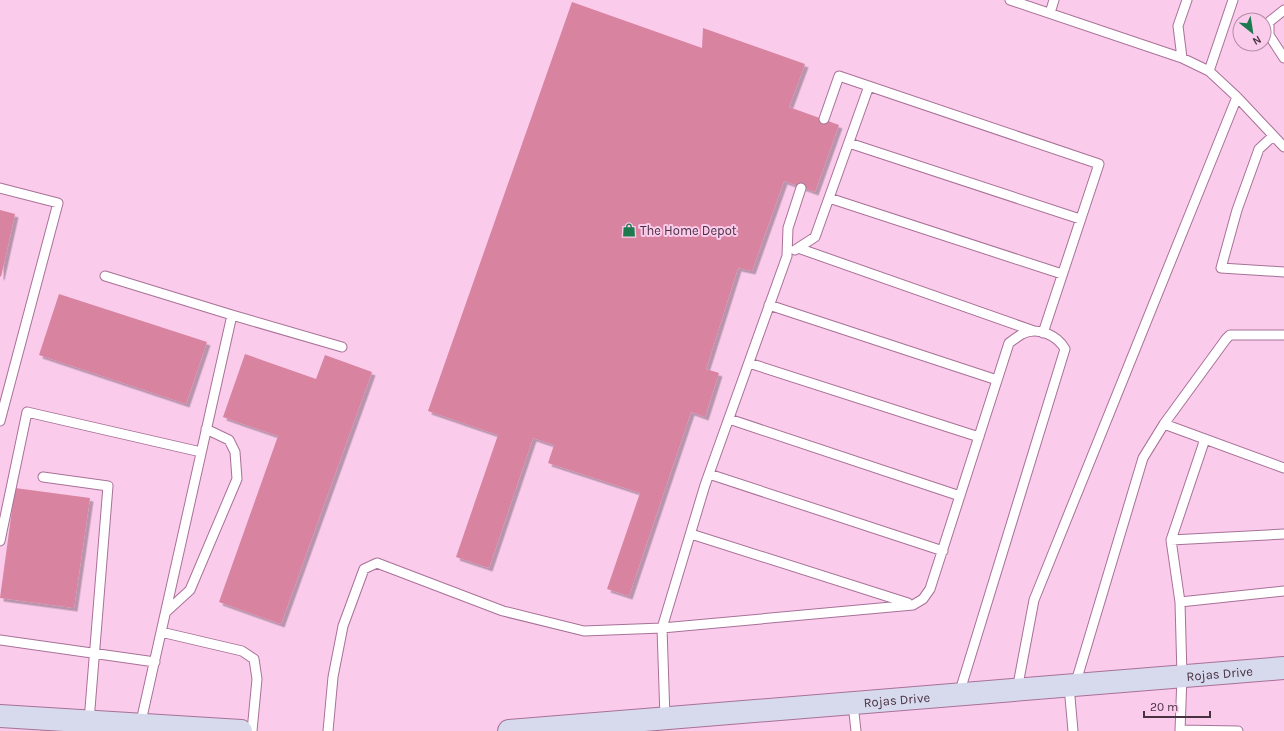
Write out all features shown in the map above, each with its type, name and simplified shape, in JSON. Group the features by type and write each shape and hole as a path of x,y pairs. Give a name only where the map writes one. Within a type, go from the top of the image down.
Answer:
{"main road":[{"name":"Rojas Drive","path":"509,731 629,726 665,718 1284,668"},
{"path":"0,716 78,725 241,731"}],"lane":[{"path":"1010,0 1182,58 1208,71 1237,97 1284,147"},
{"path":"1050,13 1054,0"},
{"path":"1182,58 1178,26 1188,0"},
{"path":"1208,71 1234,0"},
{"path":"1284,10 1269,22 1269,35 1284,58"},
{"path":"824,120 839,76 1099,164 1062,274 1039,332"},
{"path":"787,256 815,237 869,86"},
{"path":"1017,690 1034,600 1237,97"},
{"path":"1273,136 1259,149 1237,210 1221,268 1284,272"},
{"path":"849,143 1080,219"},
{"path":"0,188 58,203 0,421"},
{"path":"665,718 662,628 710,474 787,256 788,228 802,188"},
{"path":"829,198 1062,274"},
{"path":"798,248 1039,332 1060,341 1065,349 959,695"},
{"path":"105,276 342,347"},
{"path":"769,305 997,380"},
{"path":"140,728 232,315"},
{"path":"328,731 332,677 343,626 364,569 377,563 503,611 584,631 662,628 913,605 923,599 930,589 1009,343 1023,334 1039,332"},
{"path":"1073,731 1072,685 1143,458 1164,424 1230,335 1284,335"},
{"path":"749,363 979,437"},
{"path":"0,541 27,412 201,452"},
{"path":"729,419 960,496"},
{"path":"1164,424 1284,468"},
{"path":"166,612 190,590 237,479 235,452 229,440 206,429"},
{"path":"1205,439 1171,540 1180,602 1182,676 1181,730 1238,731"},
{"path":"710,474 943,550"},
{"path":"43,477 108,486 94,653 78,725"},
{"path":"691,534 913,605"},
{"path":"1171,540 1284,534"},
{"path":"1180,602 1284,591"},
{"path":"161,632 242,651 254,659 256,679 252,731"},
{"path":"0,640 154,662"},
{"path":"853,704 856,731"}],"building":[{"name":"The Home Depot","path":"572,2 702,48 703,28 805,64 789,107 839,125 815,192 784,181 752,271 738,268 706,369 719,373 705,417 691,412 629,596 607,589 640,493 548,463 554,445 533,438 489,568 456,557 498,435 428,411"},
{"path":"0,210 15,214 1,277 0,276"},
{"path":"59,294 207,342 186,404 39,355"},
{"path":"245,354 316,379 325,355 372,372 281,624 219,602 278,436 223,417"},
{"path":"15,488 90,498 74,608 0,598"}],"place":[{"name":"The Home Depot","path":"629,230"}]}
